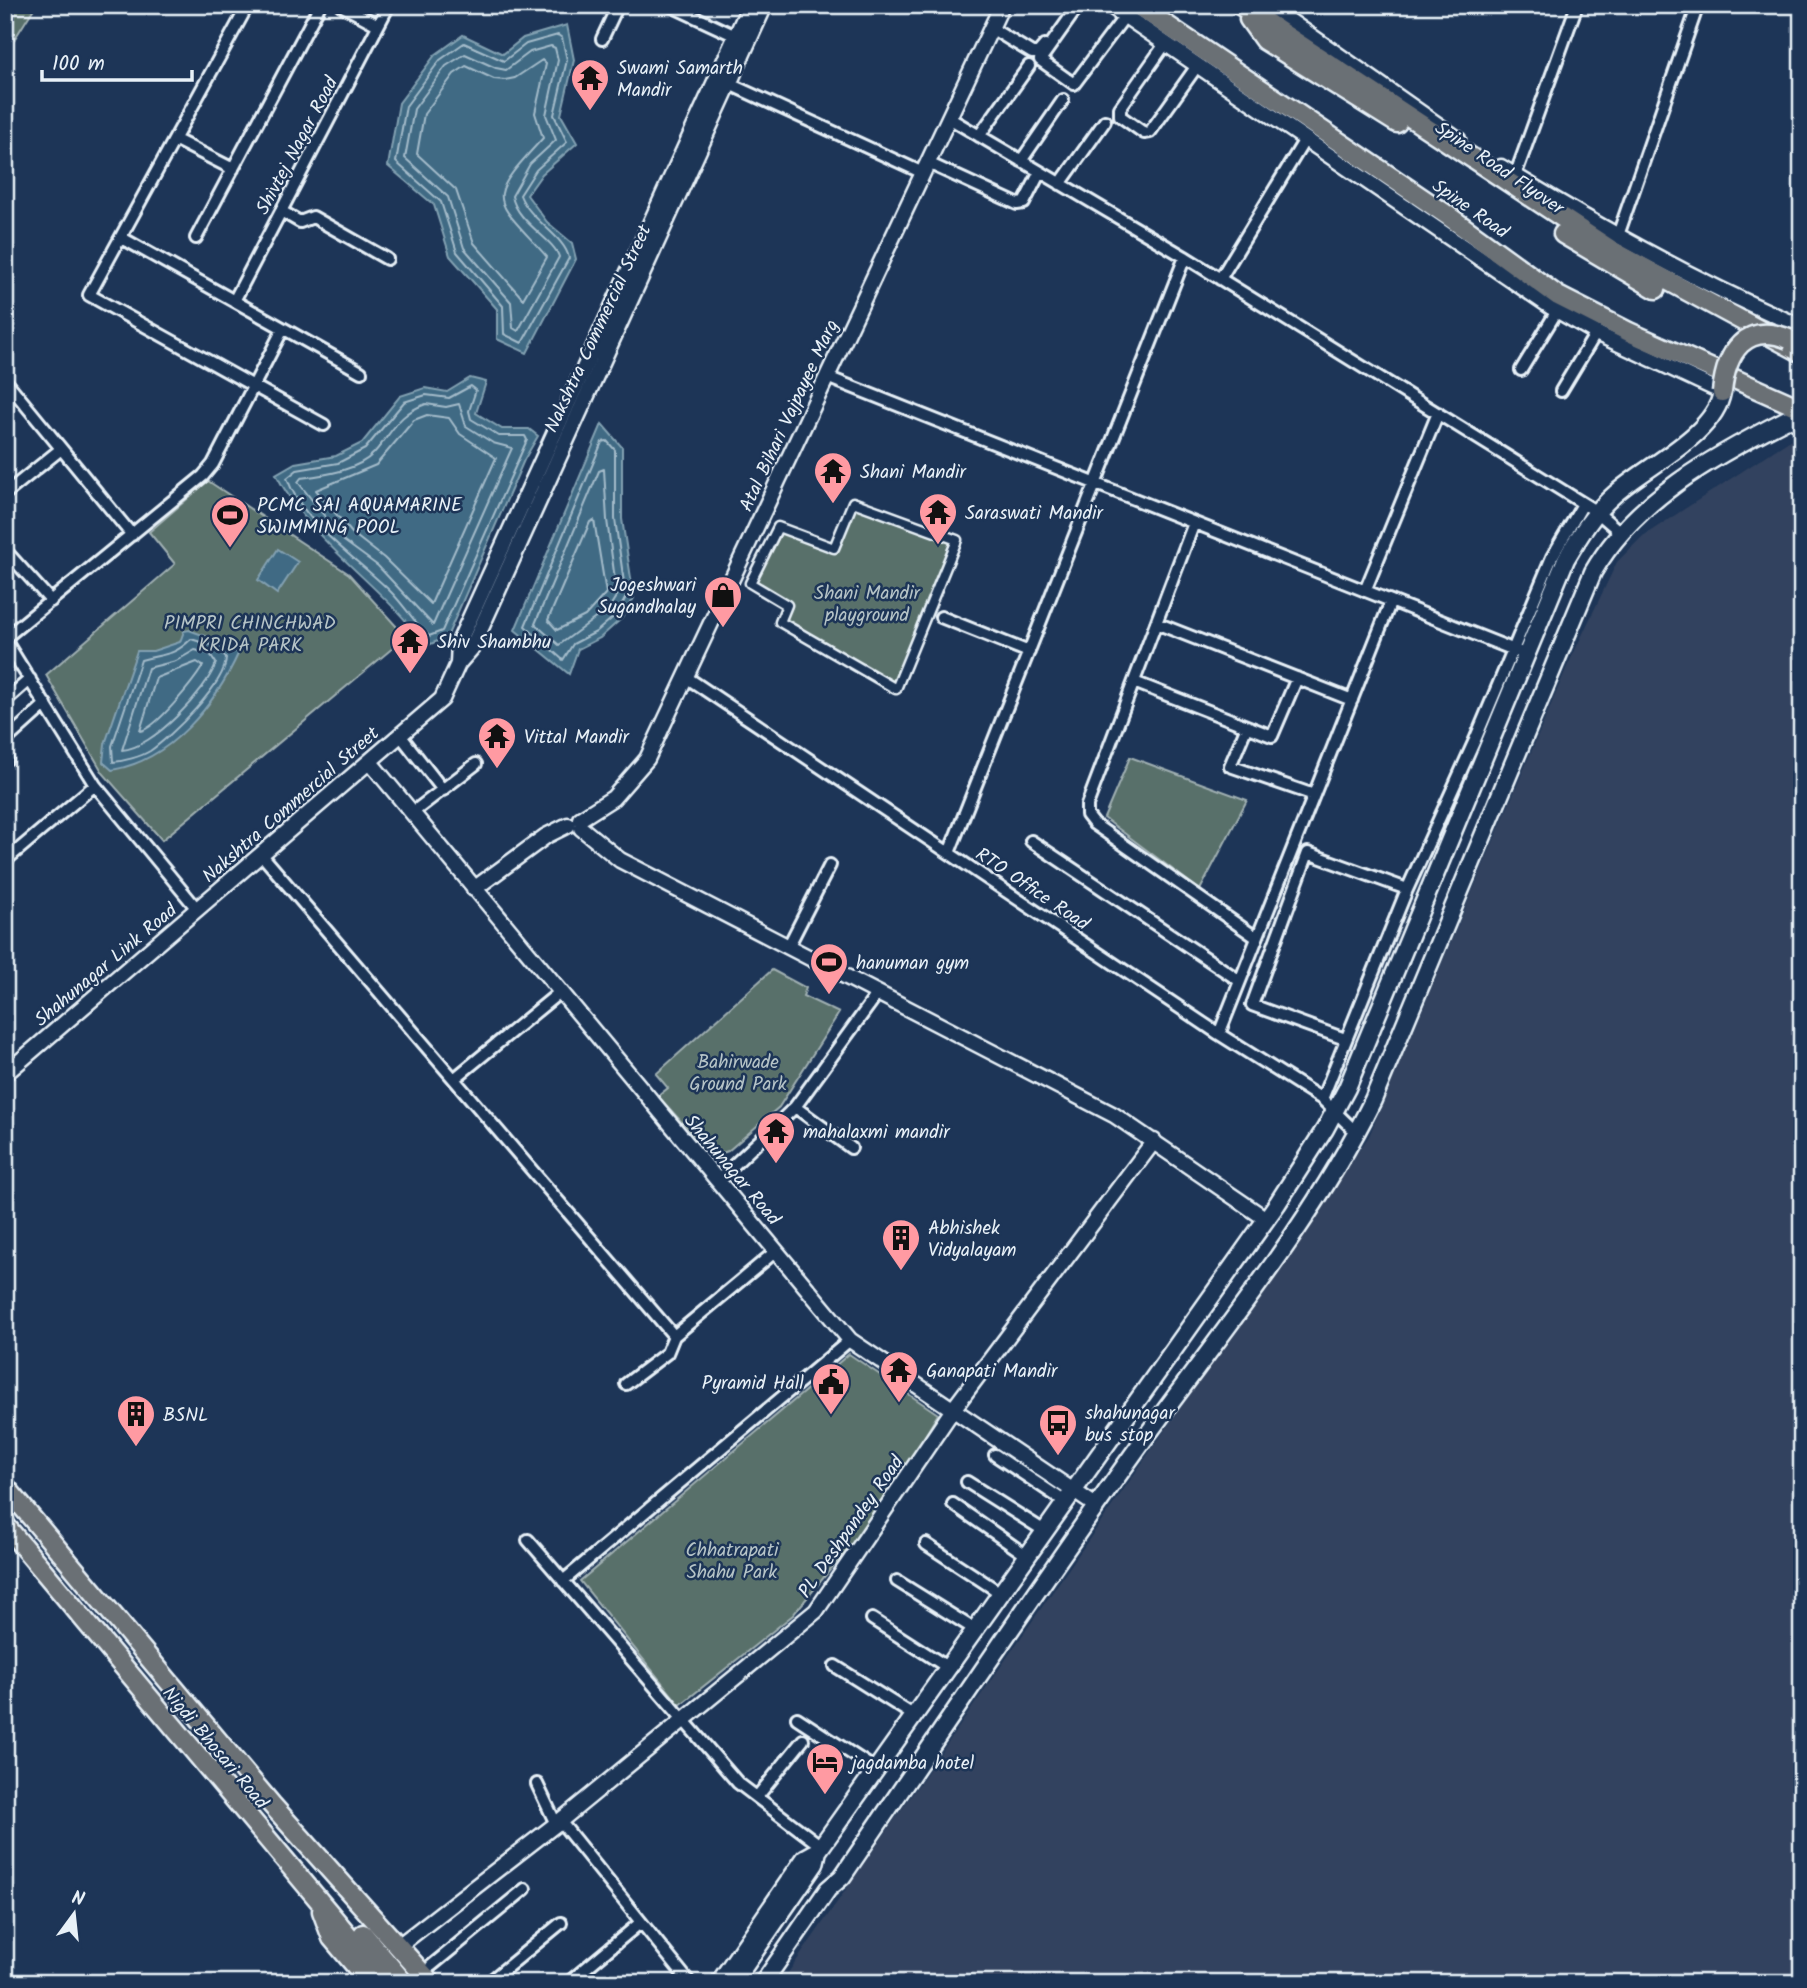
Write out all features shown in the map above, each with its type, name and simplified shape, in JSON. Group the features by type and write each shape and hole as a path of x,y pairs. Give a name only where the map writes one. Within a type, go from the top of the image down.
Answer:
{"main road":[{"name":"Spine Road Flyover","path":"1239,5 1265,40 1458,162 1607,262 1658,291 1757,335 1773,335 1799,343"},
{"path":"1239,5 1615,244 1799,343"},
{"name":"Spine Road","path":"1131,11 1447,215 1559,296 1798,415"},
{"path":"733,1983 875,1769 1266,1219 1336,1111 1520,652 1590,508 1614,494 1705,424 1718,406 1725,369 1731,354 1742,342 1757,335"},
{"path":"763,1983 828,1889 842,1877 1096,1506 1290,1236 1357,1133 1593,572 1619,531 1688,477 1741,442 1798,415"},
{"name":"Nigdi Bhosari Road","path":"5,1486 281,1815 380,1926 431,1975"},
{"name":"Nigdi Bhosari Road","path":"5,1525 338,1923 359,1930 404,1983"},
{"path":"719,1983 805,1858 818,1853"},
{"path":"774,1983 837,1893 842,1877"},
{"path":"318,1900 332,1938 370,1983"},
{"path":"338,1923 388,1983"},
{"path":"380,1926 405,1941 431,1975 444,1983"}],"street":[{"path":"248,5 89,295 324,425"},
{"path":"196,237 320,5"},
{"path":"341,5 378,25"},
{"name":"Shivtej Nagar Road","path":"234,301 389,5"},
{"path":"602,39 618,5"},
{"path":"669,5 742,39"},
{"name":"Nakshtra Commercial Street","path":"742,39 750,5"},
{"name":"Nakshtra Commercial Street","path":"198,910 442,699 458,664 459,642 742,39 765,5"},
{"name":"Atal Bihari Vajpayee Marg","path":"474,889 546,836 576,824 613,797 632,779 647,759 1002,5"},
{"path":"991,28 1032,53 1038,53 1072,5"},
{"path":"1079,5 1040,60 1074,84 1131,11"},
{"name":"Spine Road","path":"1110,5 1131,11 1165,44 1304,141 1558,311 1597,333 1722,392"},
{"path":"1266,5 1615,244 1752,306 1799,343"},
{"path":"1515,176 1577,5"},
{"path":"1615,244 1698,5"},
{"path":"1165,44 1120,108 1120,116 1144,133 1150,132 1197,66"},
{"path":"983,138 1030,71"},
{"path":"723,80 925,168 1017,204 1024,203 1040,172"},
{"path":"1021,161 1063,100"},
{"path":"949,118 1185,257 1590,508 1619,531"},
{"path":"1060,184 1105,121"},
{"path":"176,140 233,169"},
{"path":"1220,279 1304,141"},
{"path":"281,211 300,222 313,217 387,260"},
{"path":"122,238 361,372"},
{"path":"949,853 1185,257"},
{"path":"1521,370 1558,311"},
{"path":"198,910 95,785 5,639 203,476 213,464 283,329"},
{"path":"1561,391 1597,333"},
{"path":"827,377 1520,652 1407,889 1322,1099"},
{"path":"5,380 132,535"},
{"path":"1365,591 1438,413"},
{"path":"5,494 61,449"},
{"path":"853,502 957,540 896,690 780,622 787,605 750,583 778,527 834,548 853,502"},
{"path":"1194,523 1087,805 1087,815 1094,824 1258,938"},
{"path":"5,550 51,601"},
{"path":"1219,1034 1391,601"},
{"path":"941,617 1029,652"},
{"path":"1156,623 1352,700"},
{"name":"RTO Office Road","path":"686,677 1219,1034 1322,1099 1357,1133"},
{"path":"1134,682 1272,736 1297,678"},
{"path":"5,701 30,679"},
{"path":"5,741 46,704"},
{"path":"1247,726 1230,766 1314,794"},
{"path":"400,735 443,789"},
{"name":"Shahunagar Road","path":"370,762 850,1340 954,1408 1068,1495 1096,1506"},
{"path":"412,813 476,764"},
{"path":"5,861 95,785"},
{"path":"576,824 620,860 1114,1115 1266,1219"},
{"path":"1031,841 1240,981"},
{"path":"1345,1039 1252,1005 1308,853 1407,889"},
{"path":"261,854 674,1336"},
{"path":"788,947 830,865"},
{"name":"Shahunagar Link Road","path":"5,1074 198,910"},
{"path":"454,1079 560,992"},
{"path":"718,1181 795,1107 878,993"},
{"path":"795,1107 851,1148"},
{"name":"PL Deshpandey Road","path":"405,1941 558,1822 816,1611 954,1408 1154,1141"},
{"path":"626,1384 667,1353 674,1336 776,1251"},
{"path":"562,1581 850,1340"},
{"path":"995,1455 1068,1495"},
{"path":"967,1482 1043,1530"},
{"path":"953,1504 1026,1555"},
{"path":"528,1540 738,1783 818,1853"},
{"path":"926,1544 999,1592"},
{"path":"897,1581 974,1629"},
{"path":"872,1619 947,1667"},
{"path":"835,1665 913,1715"},
{"path":"797,1718 875,1769"},
{"path":"757,1797 803,1740"},
{"path":"537,1784 558,1822 690,1983"},
{"path":"431,1975 525,1889"},
{"path":"488,1983 561,1923"},
{"path":"568,1983 640,1923"}],"shaded area":[{"path":"1795,437 1802,440 1802,1983 781,1983 1369,1136 1566,669 1617,562 1643,536"}],"green space":[{"path":"5,5 36,5 5,54"},
{"name":"PIMPRI CHINCHWAD KRIDA PARK","path":"208,481 349,574 406,637 162,840 103,773 46,675 175,564 149,532"},
{"name":"Shani Mandir playground","path":"853,502 957,540 896,689 780,622 787,605 752,590 782,531 832,553"},
{"path":"1130,757 1247,800 1200,890 1104,818"},
{"name":"Bahirwade Ground Park","path":"772,970 806,988 803,996 839,1013 779,1107 728,1151 719,1154 709,1152 658,1096 668,1088 656,1074"},
{"name":"Chhatrapati Shahu Park","path":"849,1354 938,1414 868,1531 834,1565 793,1615 680,1705 580,1581"}],"water":[{"path":"567,25 574,60 561,115 577,143 542,174 527,195 547,222 572,243 576,259 527,353 497,339 497,309 450,256 434,205 388,166 399,103 435,55 463,35 503,54 523,38"},
{"path":"470,378 486,382 476,413 502,429 529,429 538,436 524,460 447,637 426,646 408,623 308,522 276,474 295,463 336,456 362,443 400,396 425,388 447,392"},
{"path":"602,424 622,447 622,519 634,598 622,618 600,638 578,649 569,674 515,630"},
{"path":"278,549 298,562 277,594 258,580"},
{"path":"189,630 227,644 225,650 239,652 229,672 204,710 172,742 153,755 112,770 103,762 105,744 137,651 153,651 180,642 184,631"}],"place":[{"name":"Swami Samarth Mandir","path":"590,112"},
{"name":"Shani Mandir","path":"833,505"},
{"name":"Saraswati Mandir","path":"938,546"},
{"name":"PCMC SAI AQUAMARINE SWIMMING POOL","path":"230,549"},
{"name":"Jogeshwari Sugandhalay","path":"723,629"},
{"name":"Shiv Shambhu","path":"410,675"},
{"name":"Vittal Mandir","path":"497,770"},
{"name":"hanuman gym","path":"829,996"},
{"name":"mahalaxmi mandir","path":"776,1165"},
{"name":"Abhishek Vidyalayam","path":"901,1272"},
{"name":"Ganapati Mandir","path":"899,1404"},
{"name":"Pyramid Hall","path":"831,1416"},
{"name":"BSNL","path":"136,1448"},
{"name":"shahunagar bus stop","path":"1058,1457"},
{"name":"jagdamba hotel","path":"825,1796"}]}
